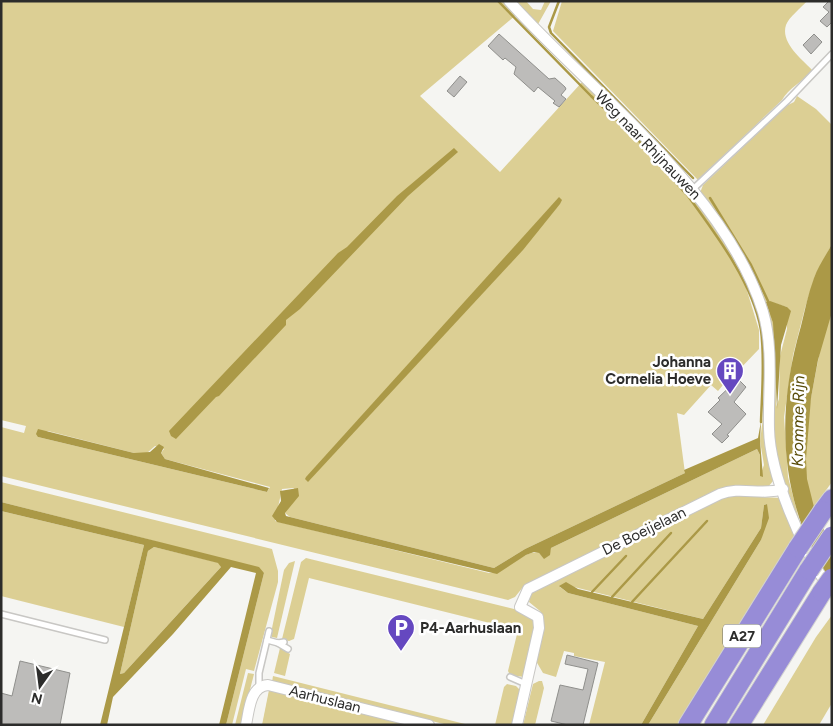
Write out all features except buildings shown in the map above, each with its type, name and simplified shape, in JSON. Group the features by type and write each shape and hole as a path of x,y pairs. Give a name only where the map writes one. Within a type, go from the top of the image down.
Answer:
{"highway":[{"name":"A27","path":"688,725 798,548 828,505"},
{"name":"A27","path":"714,725 809,570 832,536"},
{"name":"A27","path":"740,725 828,588"}],"street":[{"name":"Weg naar Rhijnauwen","path":"509,1 693,189 723,232 742,267 763,314 768,351 769,431 775,468 806,546 828,588"},
{"name":"De Boeijelaan","path":"525,684 540,623 534,613 520,607 528,589 720,494 728,491 766,492 783,489"},
{"path":"518,725 525,684"},
{"name":"Aarhuslaan","path":"256,691 268,685 429,725"},
{"path":"246,725 256,691"}],"lane":[{"path":"693,189 787,101 832,54"},
{"path":"1,614 105,640"},
{"path":"256,691 269,631"},
{"path":"267,640 281,642 288,649"},
{"path":"510,677 525,684"},
{"path":"515,684 525,684"}],"shaded area":[{"path":"1,1 504,1 516,15 420,96 500,172 583,81 699,201 740,268 759,330 759,349 736,373 731,369 719,380 723,385 718,391 711,385 684,415 677,413 685,473 525,549 494,568 290,517 285,513 294,488 282,489 275,521 489,573 503,569 528,554 539,553 544,558 549,555 551,548 757,449 760,455 760,476 764,465 760,441 763,418 766,420 773,481 768,487 736,487 555,571 523,587 515,597 508,600 1,476 1,427 24,433 26,426 1,420","holes":["48,431 134,453 147,453 155,446 164,449 161,453 165,459 270,487 267,492 38,437"]},
{"path":"511,1 526,1 533,9 541,10 545,1 551,1 537,26"},
{"path":"562,1 807,1 790,19 786,25 785,32 789,45 813,71 788,92 782,100 698,180 553,31"},
{"path":"797,96 816,109 832,125 832,244 815,276 805,308 793,355 784,417 788,477 801,527 774,453 765,310 700,193 703,185 786,106 794,102","holes":["767,301 787,307 787,329 780,356 779,399 776,407 775,339"]},
{"path":"832,288 832,482 810,512 799,460"},
{"path":"1,482 272,549 278,571 278,582 254,671 246,669 232,725 226,725 264,573 147,539 1,502"},
{"path":"726,495 781,498 797,533 680,725 648,725 761,540 767,504 764,505 761,528 703,619 570,586 560,587 568,593 698,626 641,725 589,725 605,662 574,656 574,653 564,651 556,677 543,673 536,661 544,619 540,611 529,602 531,593"},
{"path":"1,511 144,545 124,627 1,596"},
{"path":"154,547 220,563 221,567 124,673 120,674 148,551"},
{"path":"306,558 526,612 536,622 524,677 510,675 508,671 518,630 309,578 294,639 289,641 282,639 301,562"},
{"path":"295,561 277,638 272,637 271,633 284,570 289,563"},
{"path":"832,615 832,703 819,725 763,725 816,637"},
{"path":"280,648 290,654 285,676 274,673"},
{"path":"248,673 254,674 241,725 235,725"},
{"path":"273,676 469,725 448,725 272,682"},
{"path":"542,681 544,688 535,725 523,725 533,684"},
{"path":"507,684 516,686 521,691 513,725 495,725 504,687"},
{"path":"269,690 411,725 262,725"}],"water":[{"path":"454,148 458,152 408,196 300,309 286,320 286,325 219,396 176,439 171,436 169,431 338,253 347,247 397,196"},
{"path":"559,197 562,200 560,204 523,250 308,482 305,479 306,477"},
{"name":"Kromme Rijn","path":"832,244 832,312 818,360 811,398 806,459 807,479 814,507 832,549 832,587 815,556 801,524 792,492 785,428 787,394 792,361 807,302 816,274"},
{"path":"770,301 787,307 791,311 781,345 777,409 773,323 766,302"},
{"path":"761,421 760,441 763,477 760,476 760,455 757,449 551,548 550,555 544,559 539,553 534,552 526,555 497,574 277,522 272,516 281,501 280,491 298,488 299,496 285,513 286,516 494,568 525,549 685,473 684,470 758,438"},
{"path":"38,429 134,453 150,452 159,444 164,447 161,453 165,459 269,488 267,492 38,437 36,434"},
{"path":"1,502 259,567 264,573 226,725 219,725 256,573 231,567 173,634 113,697 107,725 100,725 144,545 1,511","holes":["154,547 218,563 221,567 124,673 120,674 148,551"]},
{"path":"767,504 769,518 761,540 648,725 641,725 698,626 568,593 559,586 566,582 578,589 703,619 761,528 764,505"}],"waterway":[{"path":"498,1 591,96 639,141 686,194"},
{"path":"559,1 549,27 551,33 693,178"},
{"path":"688,196 732,259 757,312 763,352 761,422"},
{"path":"710,198 751,265 768,301"},
{"path":"632,602 707,521"},
{"path":"612,597 671,533"},
{"path":"592,592 626,556"}],"place":[{"name":"Johanna Cornelia Hoeve","path":"730,395"},
{"name":"P4-Aarhuslaan","path":"401,652"}]}
